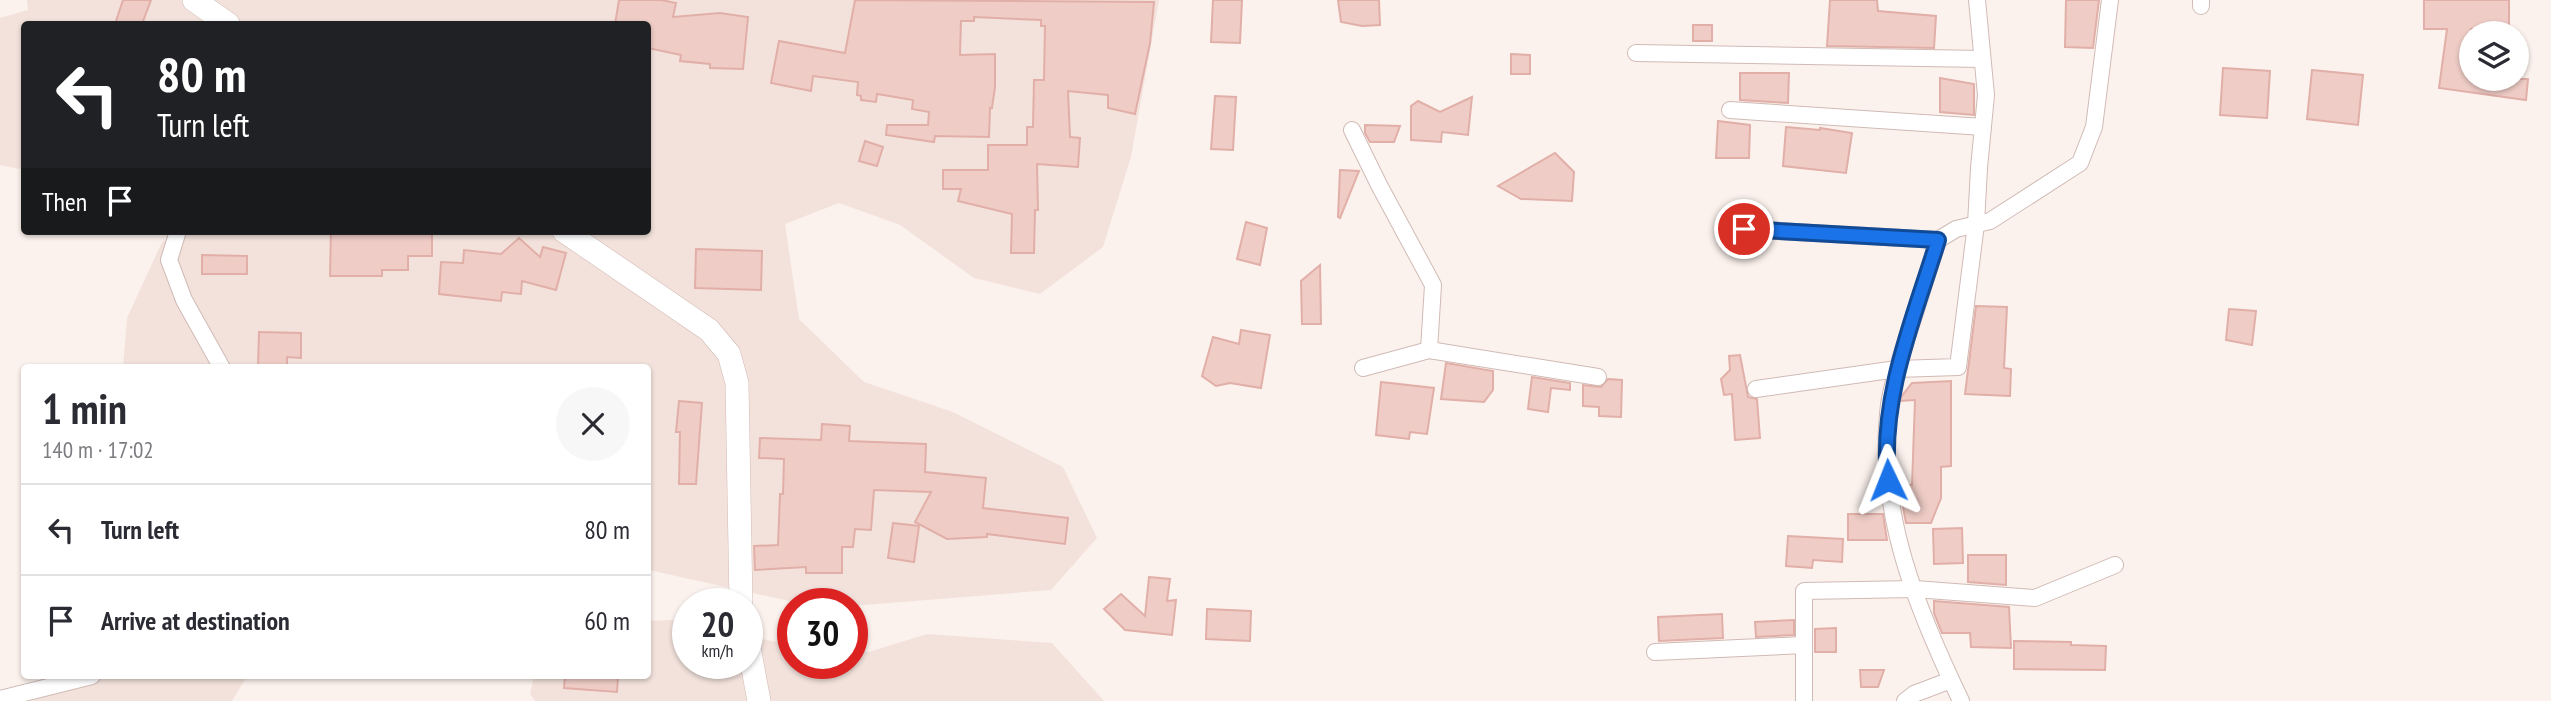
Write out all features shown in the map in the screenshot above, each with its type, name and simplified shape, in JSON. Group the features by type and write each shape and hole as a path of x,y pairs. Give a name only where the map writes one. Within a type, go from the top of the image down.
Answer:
{"main road":[{"path":"194,0 224,21"},
{"path":"570,235 709,330 729,354 737,383 741,588"},
{"path":"755,679 759,701"}],"street":[{"path":"1756,389 1897,369 1958,367 1983,223 1983,127 1986,95 1977,0"},
{"path":"1744,229 1938,240 1956,229 1983,223 2080,163 2094,127 2110,0"},
{"path":"1636,53 1982,59"},
{"path":"1730,110 1983,127"},
{"path":"1352,130 1433,285 1429,350"},
{"path":"177,235 169,260 184,300 220,364"},
{"path":"1938,240 1897,369 1888,412 1886,460 1889,500 1897,540 1932,642 1961,701"},
{"path":"1363,368 1429,350 1598,377"},
{"path":"1804,701 1804,592 1915,589 2035,598 2115,565"},
{"path":"1655,652 1804,645"},
{"path":"0,699 80,679"},
{"path":"1905,701 1914,694 1951,680"}],"shaded area":[{"path":"27,0 1159,0 1131,157 1103,247 1040,294 974,278 900,225 839,203 785,224 799,319 864,382 953,412 1063,467 1097,538 1051,590 868,605 868,588 777,588 777,598 763,595 763,588 731,588 651,570 651,364 123,364 127,318 162,242 175,235 651,235 651,21 21,21 19,169 0,165 0,18 28,10"},
{"path":"671,620 672,679 763,679 763,639 777,642 777,679 868,679 868,652 927,634 1052,643 1104,701 535,701 530,694 533,679 651,679 651,621"},
{"path":"71,679 245,679 232,701 32,701"}],"building":[{"path":"123,0 151,0 143,21 116,21"},
{"path":"619,0 661,0 676,3 673,17 720,13 748,17 743,69 710,68 710,64 680,61 681,55 651,49 651,21 616,21"},
{"path":"855,0 1154,2 1150,43 1135,114 1108,108 1108,95 1068,91 1070,137 1080,138 1078,167 1037,164 1038,210 1035,210 1034,253 1011,253 1012,214 958,201 961,189 943,189 943,170 988,170 988,145 1027,145 1027,127 1033,127 1034,80 1044,80 1045,26 1041,26 1041,20 974,17 974,21 961,21 960,55 995,54 995,87 990,108 989,137 935,136 934,142 886,135 887,125 928,125 929,112 912,109 913,100 877,94 876,102 861,100 861,96 857,95 858,82 813,76 811,91 771,83 779,41 845,53"},
{"path":"1213,0 1242,0 1240,43 1211,42"},
{"path":"1338,0 1379,0 1380,25 1362,26 1341,22"},
{"path":"1830,0 1877,0 1878,11 1936,16 1934,48 1827,46"},
{"path":"2066,0 2099,0 2093,48 2065,47"},
{"path":"2424,0 2509,0 2509,21 2459,21 2459,91 2439,88 2447,29 2424,29"},
{"path":"1693,25 1712,25 1712,41 1693,41"},
{"path":"1511,54 1530,55 1530,74 1511,74"},
{"path":"2223,68 2270,71 2267,118 2220,115"},
{"path":"2312,70 2363,75 2358,125 2307,119"},
{"path":"1740,73 1789,73 1788,103 1740,100"},
{"path":"1940,78 1974,84 1974,115 1940,112"},
{"path":"2461,91 2527,91 2526,100"},
{"path":"1215,96 1236,97 1233,150 1211,149"},
{"path":"1472,97 1468,135 1442,132 1441,142 1411,140 1411,106 1418,101 1440,112"},
{"path":"1718,121 1750,125 1749,158 1716,158"},
{"path":"1365,125 1400,126 1394,142 1370,142 1365,133"},
{"path":"1786,127 1852,133 1846,173 1783,166"},
{"path":"865,141 883,147 877,166 859,161"},
{"path":"1555,153 1574,172 1572,201 1521,199 1498,186"},
{"path":"1340,170 1359,171 1340,218 1338,217"},
{"path":"1246,222 1267,228 1260,265 1237,259"},
{"path":"331,235 432,235 432,256 408,256 408,270 382,270 382,276 330,276"},
{"path":"519,238 540,257 543,247 566,253 556,290 522,281 521,294 502,292 501,301 439,294 441,262 463,263 464,250 501,254"},
{"path":"696,249 762,251 761,290 695,288"},
{"path":"202,255 247,256 247,274 202,274"},
{"path":"1320,265 1321,324 1302,324 1301,281"},
{"path":"1976,306 2007,307 2004,368 2011,369 2010,396 1965,394"},
{"path":"2229,309 2256,311 2252,345 2226,340"},
{"path":"1241,330 1270,335 1261,388 1230,383 1216,386 1202,376 1213,337 1239,344"},
{"path":"259,332 301,333 301,358 287,357 287,364 258,364"},
{"path":"1740,355 1748,397 1757,399 1760,438 1735,440 1732,394 1724,395 1721,379 1730,370 1729,356"},
{"path":"1446,363 1493,371 1493,390 1484,402 1441,399"},
{"path":"1532,377 1570,383 1570,390 1551,388 1548,412 1528,409"},
{"path":"1608,379 1622,380 1621,417 1599,416 1599,407 1583,406 1583,385 1601,387"},
{"path":"1951,381 1951,466 1941,467 1941,498 1931,523 1906,523 1899,485 1912,485 1915,400 1900,401 1901,397 1912,383"},
{"path":"1381,382 1434,388 1427,434 1410,432 1409,439 1376,435"},
{"path":"679,401 702,403 696,484 679,484 680,432 676,432"},
{"path":"822,424 850,426 849,441 926,444 925,472 986,478 983,508 1068,518 1065,544 987,534 987,537 947,539 915,522 931,492 874,490 871,530 855,529 853,547 842,547 842,573 806,573 806,567 755,570 754,546 778,545 780,494 783,494 784,459 759,458 760,438 821,440"},
{"path":"1848,514 1883,514 1887,540 1848,540"},
{"path":"893,523 919,526 914,562 888,558"},
{"path":"1962,528 1963,563 1934,564 1933,529"},
{"path":"1788,536 1843,539 1842,562 1813,560 1812,568 1786,566"},
{"path":"1968,555 2006,555 2006,585 1968,582"},
{"path":"1149,577 1170,579 1167,601 1176,600 1172,635 1125,630 1104,609 1121,594 1145,616"},
{"path":"1934,601 2009,607 2011,648 1971,647 1970,633 1942,633 1934,613"},
{"path":"1207,609 1251,611 1250,641 1206,639"},
{"path":"1722,614 1723,638 1659,641 1658,617"},
{"path":"1794,620 1794,635 1756,637 1755,622"},
{"path":"1836,628 1836,652 1815,652 1815,629"},
{"path":"2014,641 2106,646 2105,670 2014,669"},
{"path":"1860,670 1884,670 1878,687 1861,687"},
{"path":"565,679 618,679 617,692 564,688"}],"route":[{"path":"1744,229 1938,240 1897,369 1888,412 1888,480"}]}
